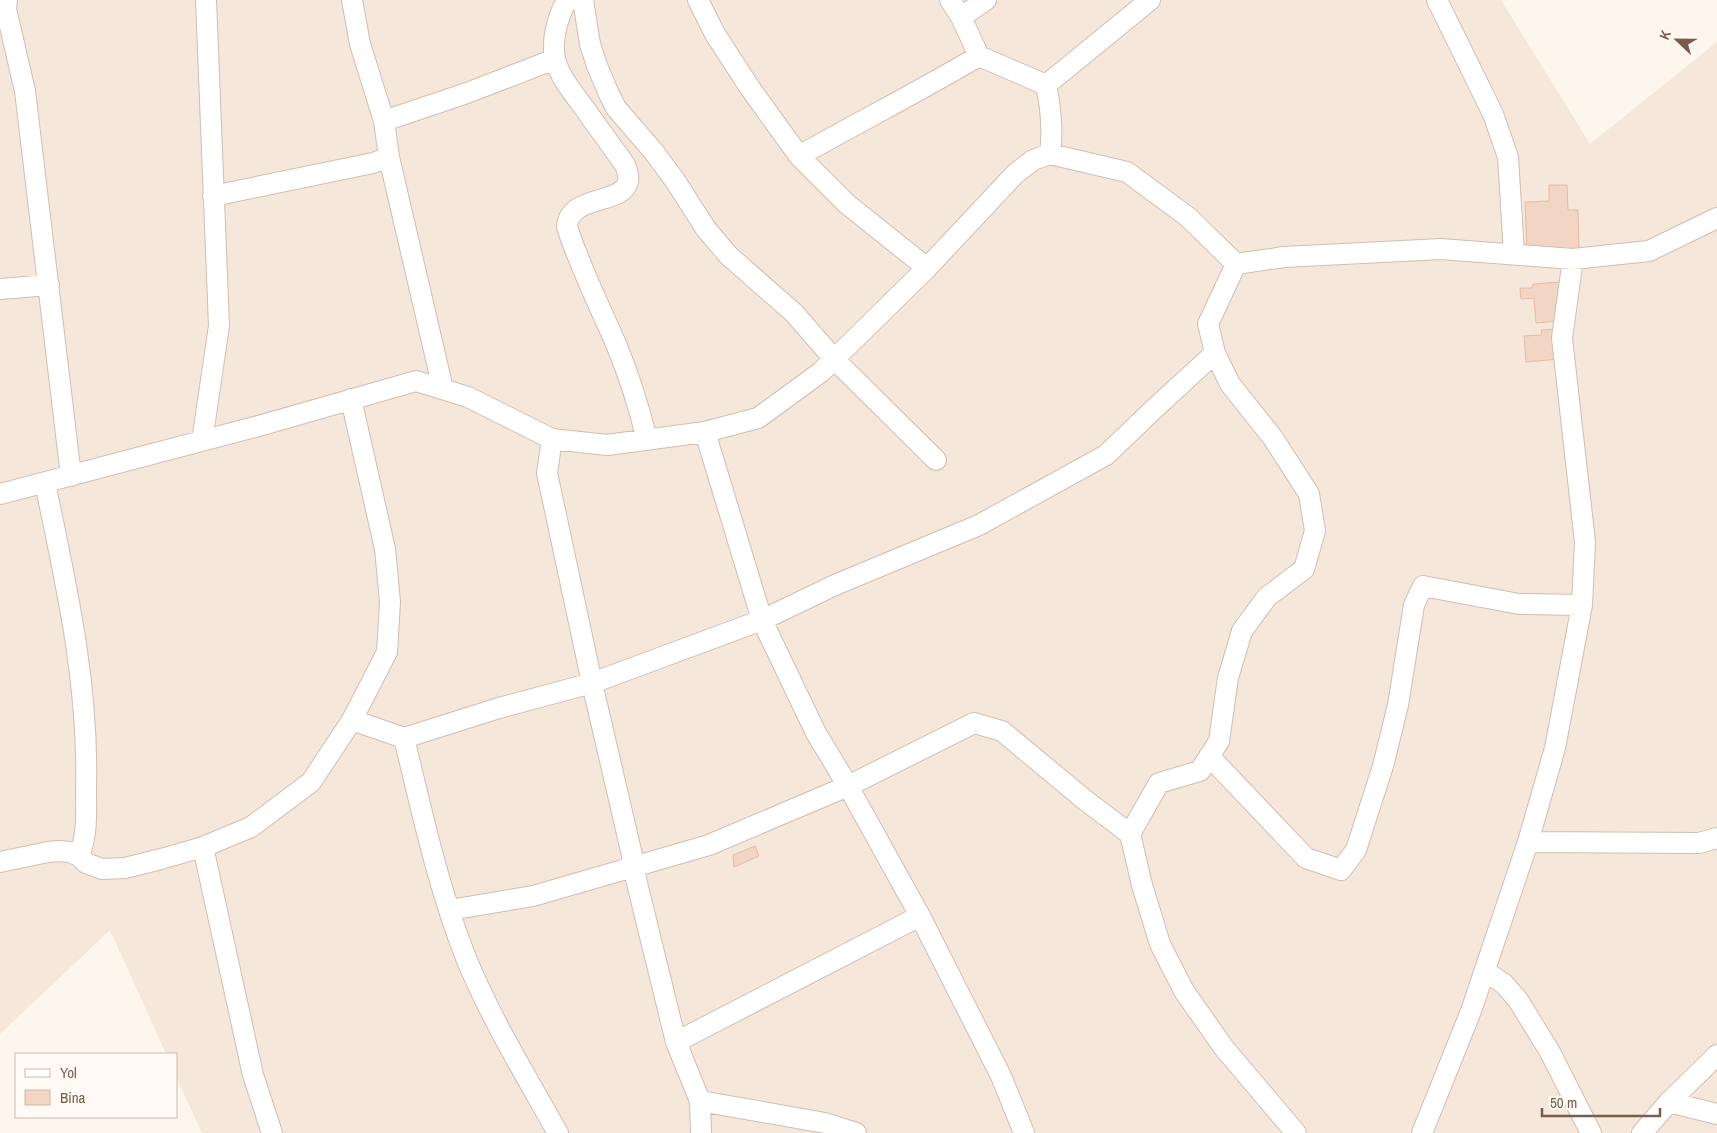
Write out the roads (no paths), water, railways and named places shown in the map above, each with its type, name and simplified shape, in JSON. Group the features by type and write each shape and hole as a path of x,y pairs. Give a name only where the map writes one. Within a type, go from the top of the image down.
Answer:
{"street":[{"path":"202,441 219,326 206,0"},
{"path":"352,0 360,44 384,121 388,157 443,389"},
{"path":"567,0 559,16 555,59 570,89 625,165 629,179 626,186 617,193 574,210 569,216 567,227 597,305 616,344 638,403 647,440"},
{"path":"583,0 590,44 597,66 616,108 654,152 717,243 744,270 794,313 834,359 936,460"},
{"path":"698,0 720,42 798,156 846,204 927,268"},
{"path":"950,0 961,17 979,56 1046,85"},
{"path":"961,17 986,0"},
{"path":"1046,85 1150,0"},
{"path":"1437,0 1493,114 1508,157 1514,254"},
{"path":"4,6 25,91 71,476"},
{"path":"798,156 894,102 927,87 979,56"},
{"path":"384,121 466,93 555,59"},
{"path":"1046,85 1050,103 1050,154"},
{"path":"0,494 202,441 416,381 468,397 552,439 607,445 705,432 758,418 821,372 927,268 1015,174 1033,160 1050,154 1126,172 1188,217 1236,264"},
{"path":"213,196 373,163 388,157"},
{"path":"1236,264 1284,257 1441,249 1573,259 1649,251 1716,220"},
{"path":"1422,1133 1471,1011 1528,842 1555,748 1582,605 1585,542 1562,338 1573,259"},
{"path":"1130,834 1159,782 1200,770 1219,742 1228,678 1242,631 1267,597 1304,570 1315,531 1309,494 1273,438 1230,384 1215,353 1208,324 1236,264"},
{"path":"0,289 49,285"},
{"path":"352,720 404,738 499,708 592,683 762,620 835,585 979,525 1106,455 1154,408 1215,353"},
{"path":"0,862 48,852 70,852 80,856 86,863 102,869 125,868 203,847 251,827 311,782 352,720 387,652 390,602 385,549 351,400"},
{"path":"705,432 762,620 816,733 848,786 920,916 1000,1076 1024,1133"},
{"path":"552,439 547,474 592,683 632,855 633,867 676,1042 700,1101 701,1133"},
{"path":"45,483 69,597 83,696 87,762 86,827 80,856"},
{"path":"1209,756 1306,858 1341,870 1356,850 1383,766 1398,705 1414,605 1423,586 1519,604 1582,605"},
{"path":"450,910 533,896 709,845 848,786 974,723 1002,731 1085,800 1130,834 1142,885 1160,944 1184,991 1224,1048 1288,1131"},
{"path":"404,738 427,832 466,958 493,1018 558,1133"},
{"path":"1528,842 1700,843 1717,838"},
{"path":"203,847 253,1075 272,1133"},
{"path":"676,1042 920,916"},
{"path":"1485,971 1504,984 1518,1000 1550,1052 1591,1133"},
{"path":"1642,1133 1669,1102 1717,1055"},
{"path":"700,1101 825,1123 856,1133"},
{"path":"1669,1102 1717,1114"}]}
